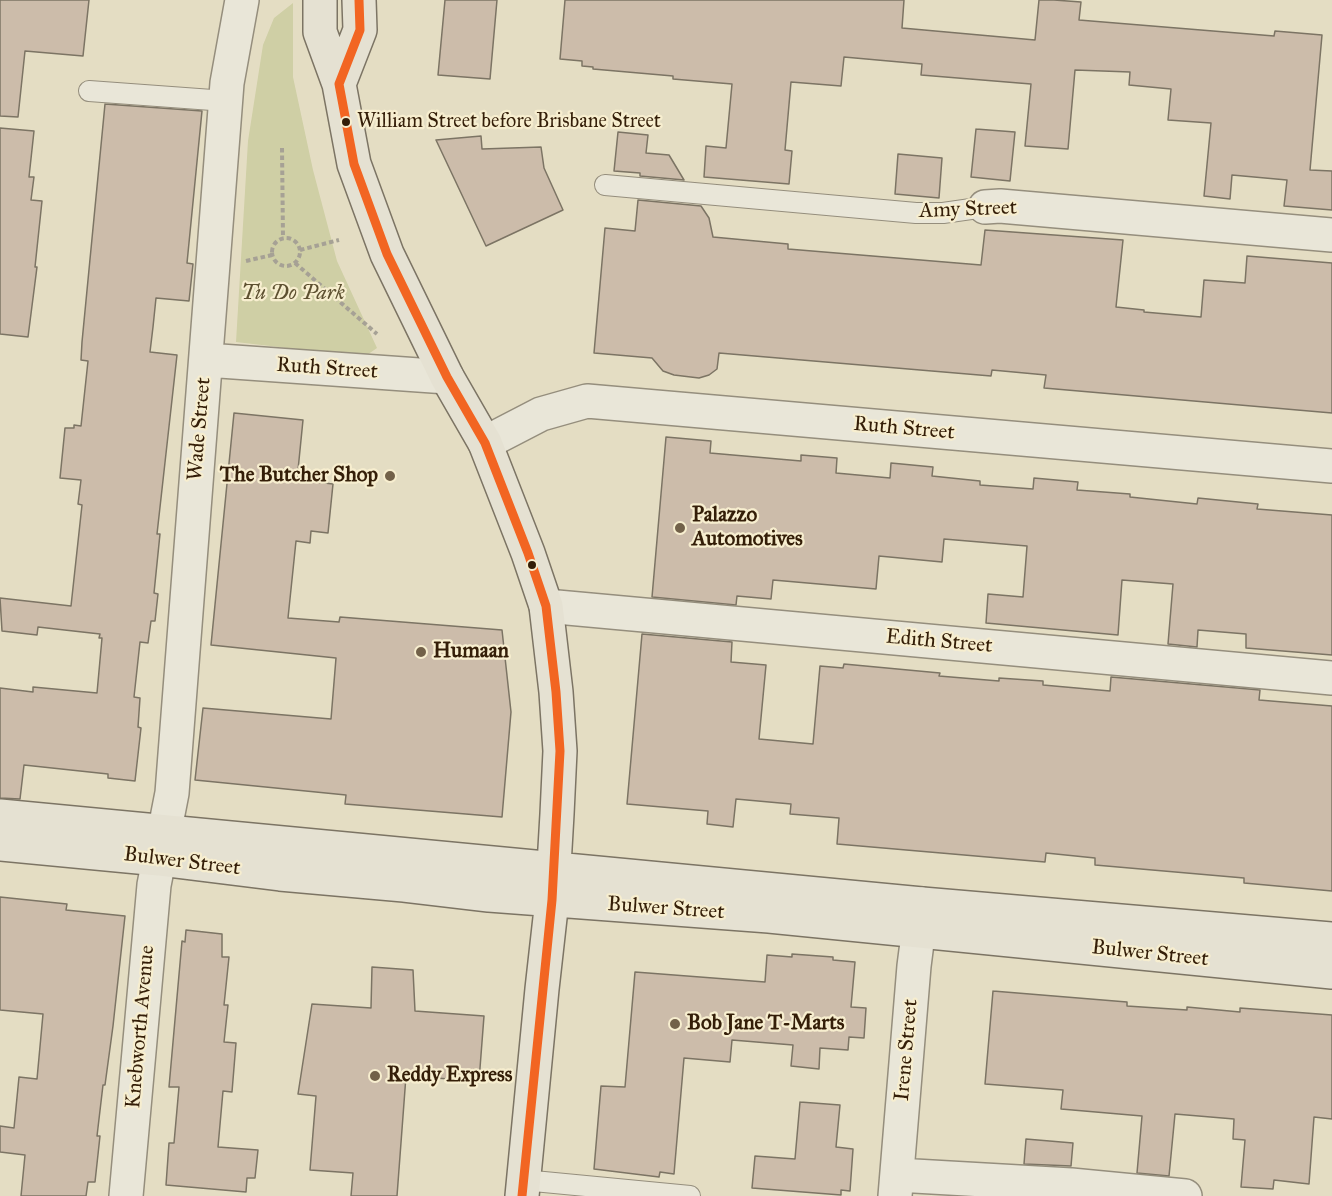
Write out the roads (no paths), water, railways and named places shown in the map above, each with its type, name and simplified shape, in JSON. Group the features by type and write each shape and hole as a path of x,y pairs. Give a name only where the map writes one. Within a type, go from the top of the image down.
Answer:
{"main road":[{"path":"320,0 320,32 339,84 354,164 387,254 447,377 485,443 546,606 560,751 553,885 523,1188"},
{"path":"339,84 360,30 359,0"},
{"name":"Bulwer Street","path":"0,816 161,845 553,885 921,918 1332,939"},
{"name":"Bulwer Street","path":"0,844 161,845"},
{"name":"Bulwer Street","path":"921,918 1332,972"}],"street":[{"name":"Wade Street","path":"161,845 172,793 227,83 242,0"},
{"name":"Amy Street","path":"985,207 1000,206 1332,235"},
{"name":"Ruth Street","path":"206,360 447,377"},
{"name":"Ruth Street","path":"485,443 541,414 587,401 1332,466"},
{"name":"Edith Street","path":"546,606 1332,678"},
{"name":"Knebworth Avenue","path":"126,1196 154,885 161,845"},
{"name":"Irene Street","path":"896,1185 914,966 921,918"},
{"path":"896,1185 1071,1185 1185,1196"}],"lane":[{"path":"89,91 226,101"},
{"name":"Amy Street","path":"605,184 916,213 943,213 985,207"},
{"path":"523,1188 690,1196"}],"place":[{"name":"William Street before Brisbane Street","path":"346,122"},
{"name":"The Butcher Shop","path":"390,476"},
{"name":"Palazzo Automotives","path":"680,528"},
{"name":"Humaan","path":"421,652"},
{"name":"Bob Jane T-Marts","path":"675,1024"},
{"name":"Reddy Express","path":"375,1076"}],"park label":[{"name":"Tu Do Park","path":"293,294"}]}
